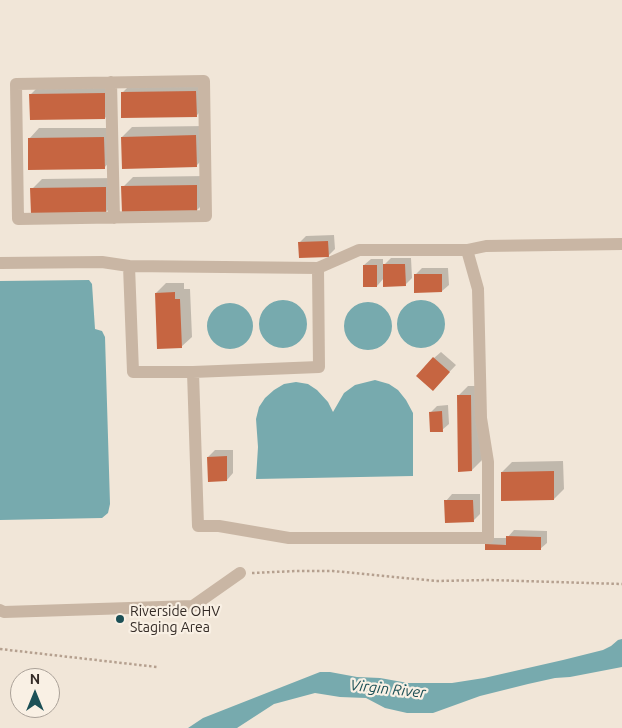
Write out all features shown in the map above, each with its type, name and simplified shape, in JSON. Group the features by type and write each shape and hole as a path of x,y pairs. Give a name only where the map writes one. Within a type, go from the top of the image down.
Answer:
{"lane":[{"path":"204,81 206,216 18,219 10,84 111,82 204,81"},
{"path":"111,82 114,218"},
{"path":"0,263 102,262 129,266 318,268 359,250 467,250 486,246 622,244"},
{"path":"193,372 198,526 220,526 289,538 488,538 488,462 481,418 478,289 467,250"},
{"path":"129,266 133,372 193,372 319,367 318,268"},
{"path":"0,610 4,612 194,606 240,573"}],"path":[{"path":"240,573 333,571 436,581 489,580 622,584"},
{"path":"0,649 157,667"}],"water":[{"path":"89,280 92,284 95,329 102,331 105,337 110,504 108,513 102,518 0,520 0,281"},
{"path":"283,300 292,302 300,307 305,315 307,324 305,333 300,341 292,346 283,348 274,346 266,341 261,333 259,324 261,315 266,307 274,302"},
{"path":"421,300 430,302 438,307 443,315 445,324 443,333 438,341 430,346 421,348 412,346 404,341 399,333 397,324 399,315 404,307 412,302"},
{"path":"368,302 377,304 385,309 390,317 392,326 390,335 385,343 377,348 368,350 359,348 351,343 346,335 344,326 346,317 351,309 359,304"},
{"path":"226,303 234,303 243,307 249,313 253,326 249,339 243,345 234,349 226,349 217,345 211,339 207,330 207,322 211,313 217,307"},
{"path":"375,380 389,384 398,390 413,413 413,476 256,479 258,447 256,419 259,407 274,390 284,384 296,382 308,384 317,390 328,402 333,412 344,393 355,385"},
{"name":"Virgin River","path":"622,639 622,667 528,684 480,696 433,713 407,713 385,708 366,698 340,697 315,693 274,704 237,728 188,728 203,718 320,672 408,683 452,683 484,678 603,650"}],"building":[{"path":"196,91 197,117 121,118 121,92"},
{"path":"105,93 105,119 30,120 29,94"},
{"path":"196,135 197,167 122,169 121,137"},
{"path":"104,137 105,169 28,170 28,138"},
{"path":"197,185 197,211 122,213 121,186"},
{"path":"106,187 106,213 31,214 30,188"},
{"path":"328,241 329,257 299,258 298,242"},
{"path":"383,264 405,264 406,286 383,287"},
{"path":"363,265 377,265 377,287 363,287"},
{"path":"414,274 442,274 442,292 414,293"},
{"path":"175,292 175,299 180,299 182,348 157,349 155,293"},
{"path":"433,357 450,372 433,391 416,376"},
{"path":"457,395 471,395 472,471 458,472"},
{"path":"442,411 443,432 430,432 429,412"},
{"path":"227,456 227,481 208,482 207,457"},
{"path":"554,471 554,500 501,501 501,472"},
{"path":"444,500 473,500 474,522 445,523"},
{"path":"506,536 541,537 541,550 485,550 485,544 506,545"}],"place":[{"name":"Riverside OHV Staging Area","path":"120,619"}]}
